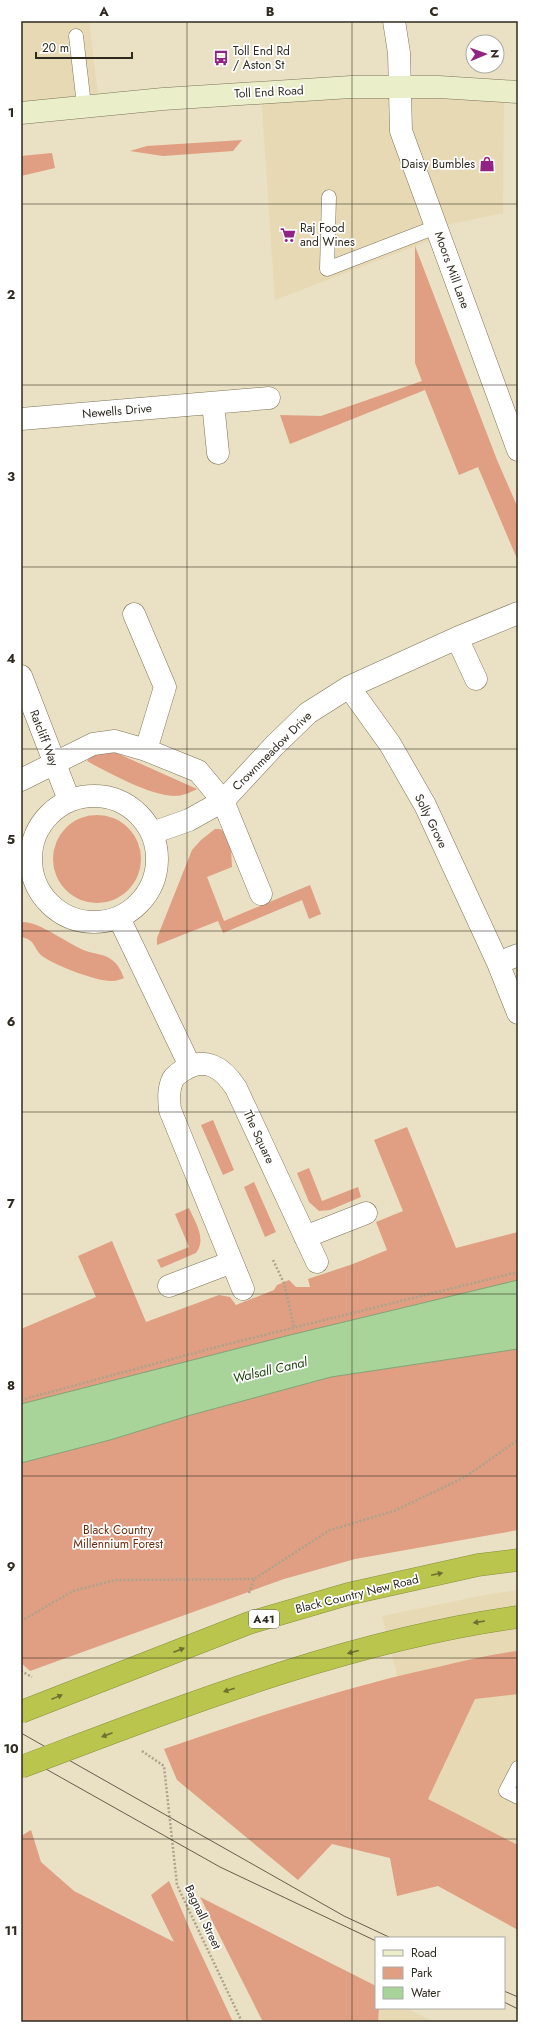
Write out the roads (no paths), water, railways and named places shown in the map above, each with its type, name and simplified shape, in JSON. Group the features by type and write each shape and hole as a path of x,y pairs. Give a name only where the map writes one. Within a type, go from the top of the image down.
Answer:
{"highway":[{"name":"Black Country New Road","path":"21,1712 249,1623 348,1594 478,1566 518,1560"},
{"path":"21,1767 209,1697 324,1660 411,1636 478,1622 518,1617"}],"street":[{"name":"Moors Mill Lane","path":"394,21 399,53 401,131 518,450"},
{"name":"Toll End Road","path":"21,113 84,105 255,93 400,86 518,92"},
{"name":"Newells Drive","path":"21,419 269,398"},
{"path":"213,403 218,453"},
{"name":"Crownmeadow Drive","path":"152,833 189,820 223,801 308,712 349,687 457,638 518,613"},
{"path":"134,614 165,687 146,750"},
{"path":"457,638 476,679"},
{"name":"Ratcliff Way","path":"21,676 69,800"},
{"name":"Solly Grove","path":"349,687 390,744 425,805 498,964 518,1013"},
{"path":"21,780 93,744 115,741 146,750 198,771 223,801 261,894"},
{"path":"89,795 108,796 126,804 142,817 152,833 157,853 156,873 148,891 136,907 119,918 100,922 82,921 64,916 49,904 29,893 31,847 38,827 51,811 69,800 89,795"},
{"path":"119,918 190,1066 173,1078 169,1092 170,1110 244,1289"},
{"path":"498,964 518,955"},
{"name":"The Square","path":"190,1066 208,1064 219,1068 227,1074 236,1088 317,1262"},
{"path":"305,1237 366,1213"},
{"path":"169,1286 232,1262"}],"lane":[{"path":"76,36 84,105"},
{"path":"328,197 327,269 436,227"},
{"path":"518,1768 506,1791 518,1797"}],"water":[{"name":"Walsall Canal","path":"518,1280 518,1349 331,1377 191,1415 110,1440 21,1463 21,1404 290,1335"}],"tram line":[{"path":"21,1733 344,1916 389,1937"},
{"path":"21,1755 220,1867 375,1941"},
{"path":"505,1991 518,1997"},
{"path":"505,2002 518,2009"}],"place":[{"name":"Toll End Rd / Aston St","path":"221,58"},
{"name":"Daisy Bumbles","path":"487,164"},
{"name":"Raj Food and Wines","path":"288,235"}],"park label":[{"name":"Black Country Millennium Forest","path":"118,1537"}]}
